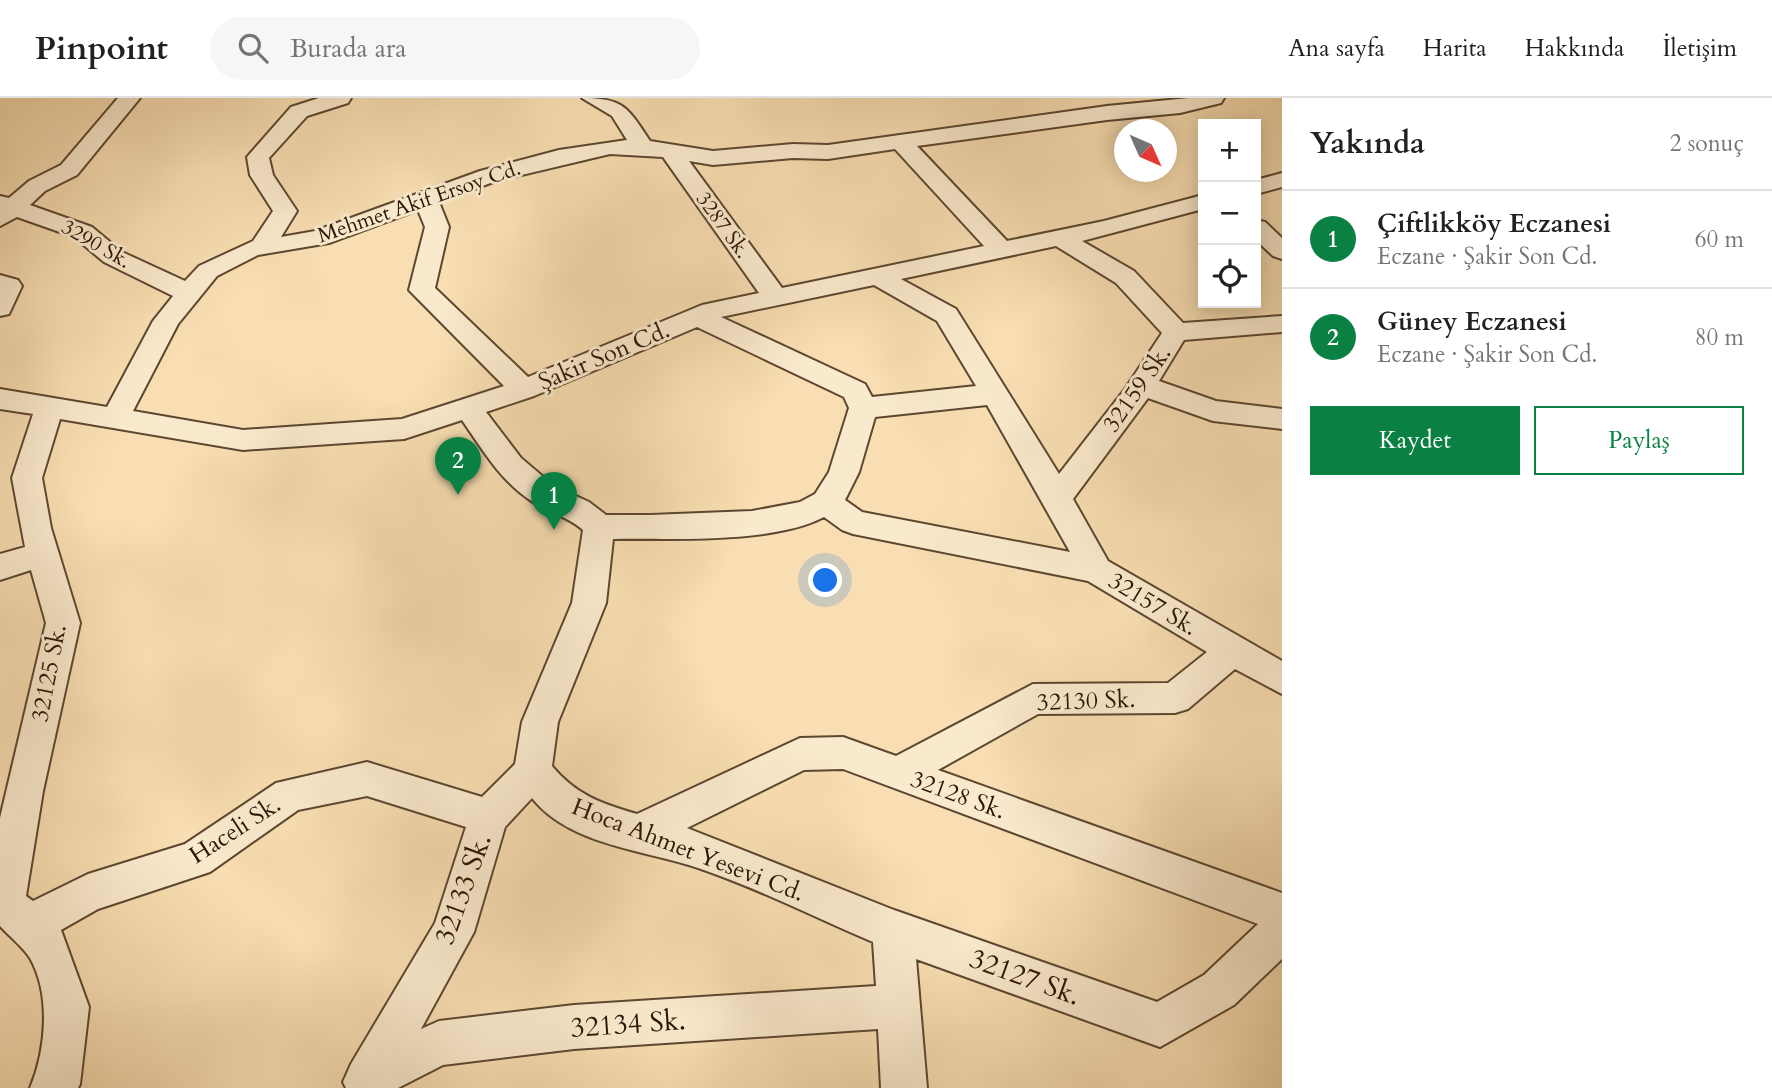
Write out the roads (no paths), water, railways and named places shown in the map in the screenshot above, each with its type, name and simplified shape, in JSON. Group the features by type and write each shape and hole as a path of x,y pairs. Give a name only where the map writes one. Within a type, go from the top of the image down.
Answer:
{"street":[{"path":"4,210 37,186 69,170 129,98"},
{"path":"262,247 285,211 281,199 259,174 258,157 272,138 298,117 295,105 340,98"},
{"path":"593,98 620,112 642,147"},
{"path":"1035,98 1048,121"},
{"name":"Mehmet Akif Ersoy Cd.","path":"115,419 166,321 208,271 251,249 320,238 488,176 559,156 610,147 642,147 713,158 793,151 828,152 1048,121 1180,107 1213,98"},
{"path":"901,142 1001,250"},
{"name":"3287 Sk.","path":"671,152 775,298"},
{"path":"1261,186 1282,180"},
{"path":"426,199 437,227 422,290 524,389"},
{"name":"Şakir Son Cd.","path":"0,399 243,440 404,429 524,389 698,317 775,298 1060,238 1198,203"},
{"name":"3290 Sk.","path":"4,210 48,218 83,232 113,257 189,293"},
{"path":"1261,232 1282,251"},
{"name":"32159 Sk.","path":"1057,498 1142,385 1176,332 1125,277 1060,238"},
{"name":"32157 Sk.","path":"877,276 947,315 1057,498 1096,570 1282,679"},
{"path":"0,283 9,286 0,308"},
{"path":"468,408 514,471 544,494 582,510 599,527 725,524 794,516 826,502 842,475 863,408 855,391 698,317"},
{"path":"1176,332 1282,324"},
{"path":"1142,385 1213,411 1282,419"},
{"path":"863,408 995,394"},
{"name":"32125 Sk.","path":"11,911 24,791 63,623 43,554 27,478 49,408"},
{"path":"826,502 853,522 1096,570"},
{"path":"533,771 540,722 589,603 599,527"},
{"path":"0,567 43,554"},
{"name":"32130 Sk.","path":"899,773 1033,699 1175,698 1233,651"},
{"name":"32128 Sk.","path":"639,832 800,754 843,752 1282,913"},
{"name":"32133 Sk.","path":"365,1084 453,932 489,817 533,771"},
{"name":"Hoca Ahmet Yesevi Cd.","path":"533,771 555,798 589,818 707,852 893,930"},
{"name":"Haceli Sk.","path":"11,911 88,892 196,859 289,795 367,779 489,817"},
{"path":"11,911 47,946 67,1007 59,1087"},
{"name":"32127 Sk.","path":"893,930 1160,1025 1219,990 1282,929"},
{"path":"893,930 904,1088"},
{"name":"32134 Sk.","path":"365,1084 439,1043 574,1027 898,1006"}],"place":[{"name":"Güney Eczanesi","path":"458,495"},
{"name":"Çiftlikköy Eczanesi","path":"554,530"}]}
